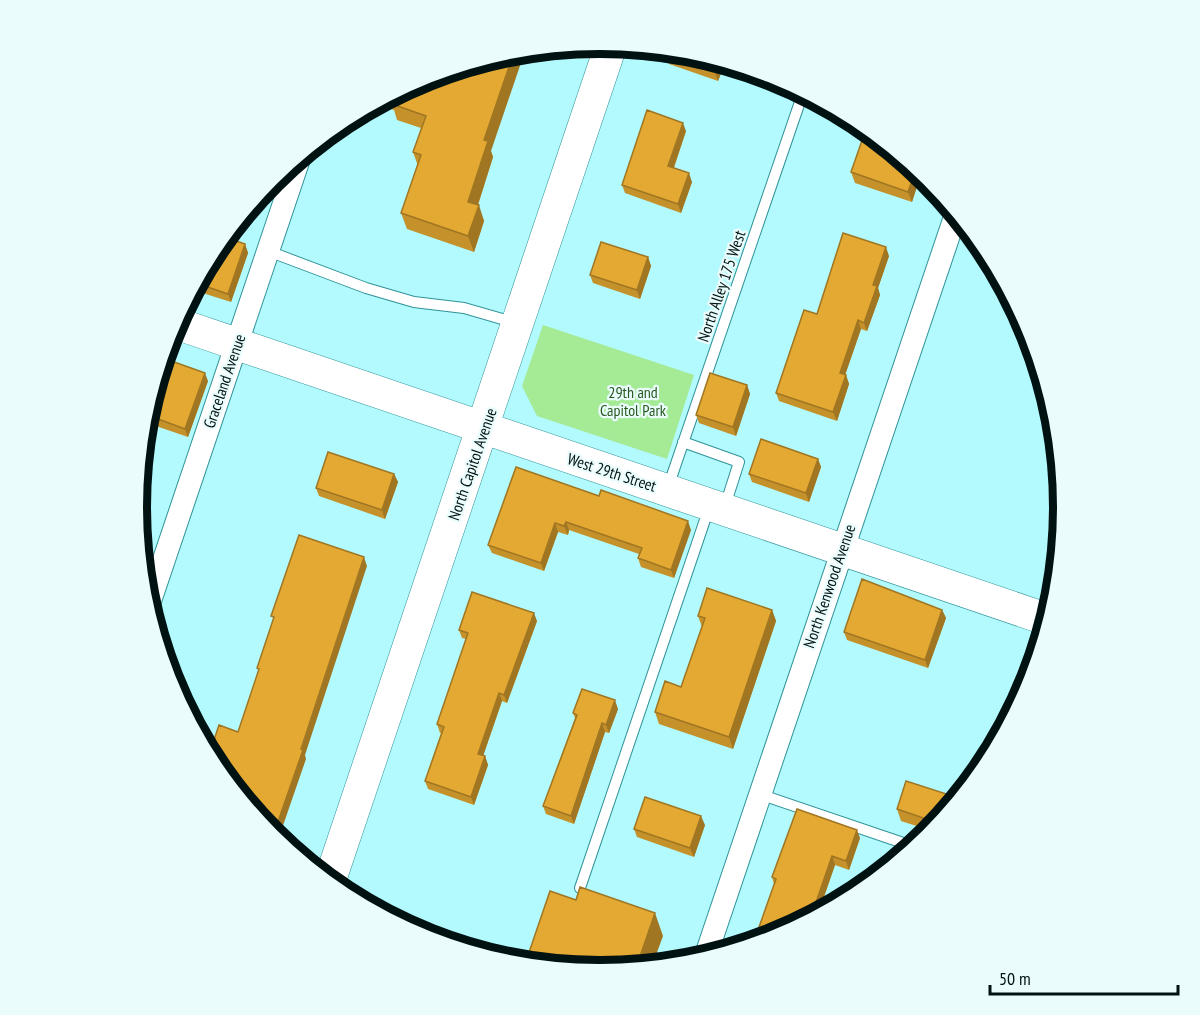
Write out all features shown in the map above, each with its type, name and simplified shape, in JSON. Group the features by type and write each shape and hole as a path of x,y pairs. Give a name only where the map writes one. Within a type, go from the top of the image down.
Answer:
{"main road":[{"name":"North Capitol Avenue","path":"332,873 519,324 608,54"},
{"name":"West 29th Street","path":"184,326 1040,617"}],"street":[{"name":"Graceland Avenue","path":"154,589 294,173"},
{"name":"North Kenwood Avenue","path":"708,948 953,223"}],"lane":[{"name":"North Alley 175 West","path":"667,490 800,101"},
{"path":"268,251 366,288 414,302 464,308 519,324"},
{"path":"580,888 717,507 739,462 683,442"},
{"path":"759,794 904,843"}],"green space":[{"name":"29th and Capitol Park","path":"543,325 694,375 667,459 537,416 522,386"}],"building":[{"path":"510,63 484,140 488,141 468,202 479,205 468,236 401,213 421,155 413,152 426,116 393,104 454,78"},
{"path":"647,110 683,123 668,166 689,173 678,204 622,185"},
{"path":"863,138 912,179 908,192 851,172"},
{"path":"843,233 886,247 873,285 877,286 864,323 858,320 840,373 846,375 833,412 776,393 804,310 817,314"},
{"path":"234,240 245,244 228,294 204,286"},
{"path":"601,242 648,257 637,290 590,275"},
{"path":"171,361 205,373 185,429 155,418"},
{"path":"710,373 747,385 733,427 696,415"},
{"path":"761,439 818,459 806,493 749,474"},
{"path":"328,452 394,474 382,510 316,488"},
{"path":"516,467 599,496 601,490 688,521 671,570 638,558 642,548 566,522 564,526 555,523 541,563 488,545"},
{"path":"299,535 364,557 277,826 240,784 213,743 219,725 238,732 274,617 271,616"},
{"path":"862,579 942,610 925,660 844,632"},
{"path":"707,588 772,610 729,737 655,712 665,681 681,687 705,618 698,616"},
{"path":"472,592 534,613 504,695 499,693 478,754 485,756 471,797 425,781 444,727 437,724 468,633 459,630"},
{"path":"582,689 615,700 606,725 602,723 571,816 543,806 577,715 573,713"},
{"path":"906,781 951,795 929,820 897,809"},
{"path":"645,797 701,816 690,848 634,829"},
{"path":"797,809 857,830 846,861 832,856 815,907 757,933 776,879 772,877"},
{"path":"580,887 655,913 639,959 570,960 528,955 550,891 576,900"}]}
